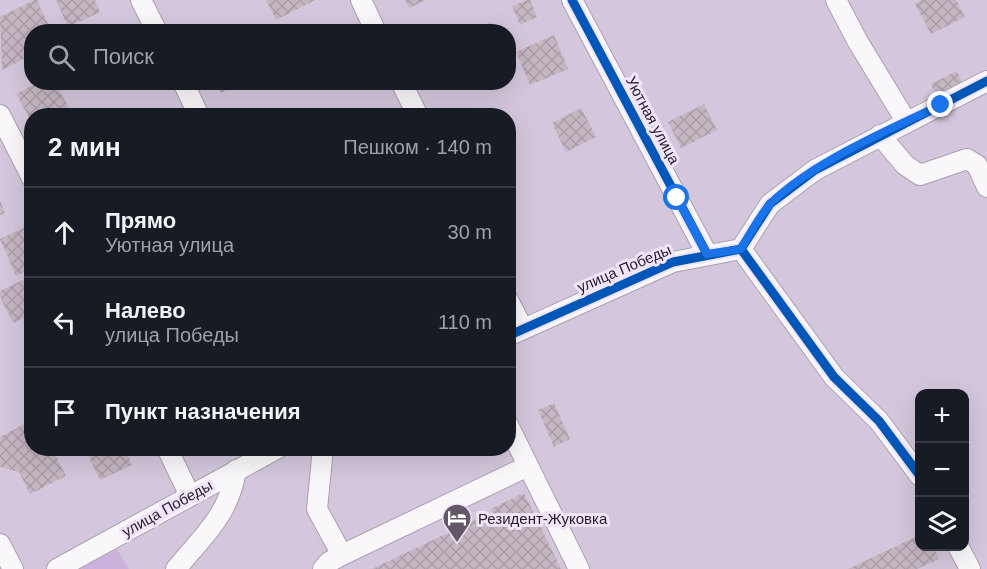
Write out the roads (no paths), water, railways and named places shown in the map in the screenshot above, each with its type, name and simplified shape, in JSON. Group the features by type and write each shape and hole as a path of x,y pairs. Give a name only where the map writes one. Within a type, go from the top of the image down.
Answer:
{"street":[{"path":"141,0 153,24"},
{"path":"361,0 372,24"},
{"name":"Уютная улица","path":"572,0 707,254"},
{"path":"836,0 858,42 906,121"},
{"path":"915,469 879,420 834,377 741,249 770,204 790,187 815,170 906,121 987,81"},
{"path":"187,90 195,108"},
{"path":"406,90 414,108"},
{"path":"0,115 24,162"},
{"path":"880,135 905,165 920,175 967,159 977,165 987,187"},
{"name":"улица Победы","path":"516,332 673,262 741,249"},
{"path":"516,441 579,569"},
{"path":"170,456 190,496"},
{"name":"улица Победы","path":"57,569 263,456"},
{"path":"322,456 317,509 342,555"},
{"path":"323,569 329,562 342,555 528,466"},
{"path":"176,569 229,502 236,470"},
{"path":"0,544 13,569"},
{"path":"961,551 970,569"}],"place":[{"name":"Резидент-Жуковка","path":"457,544"}]}
